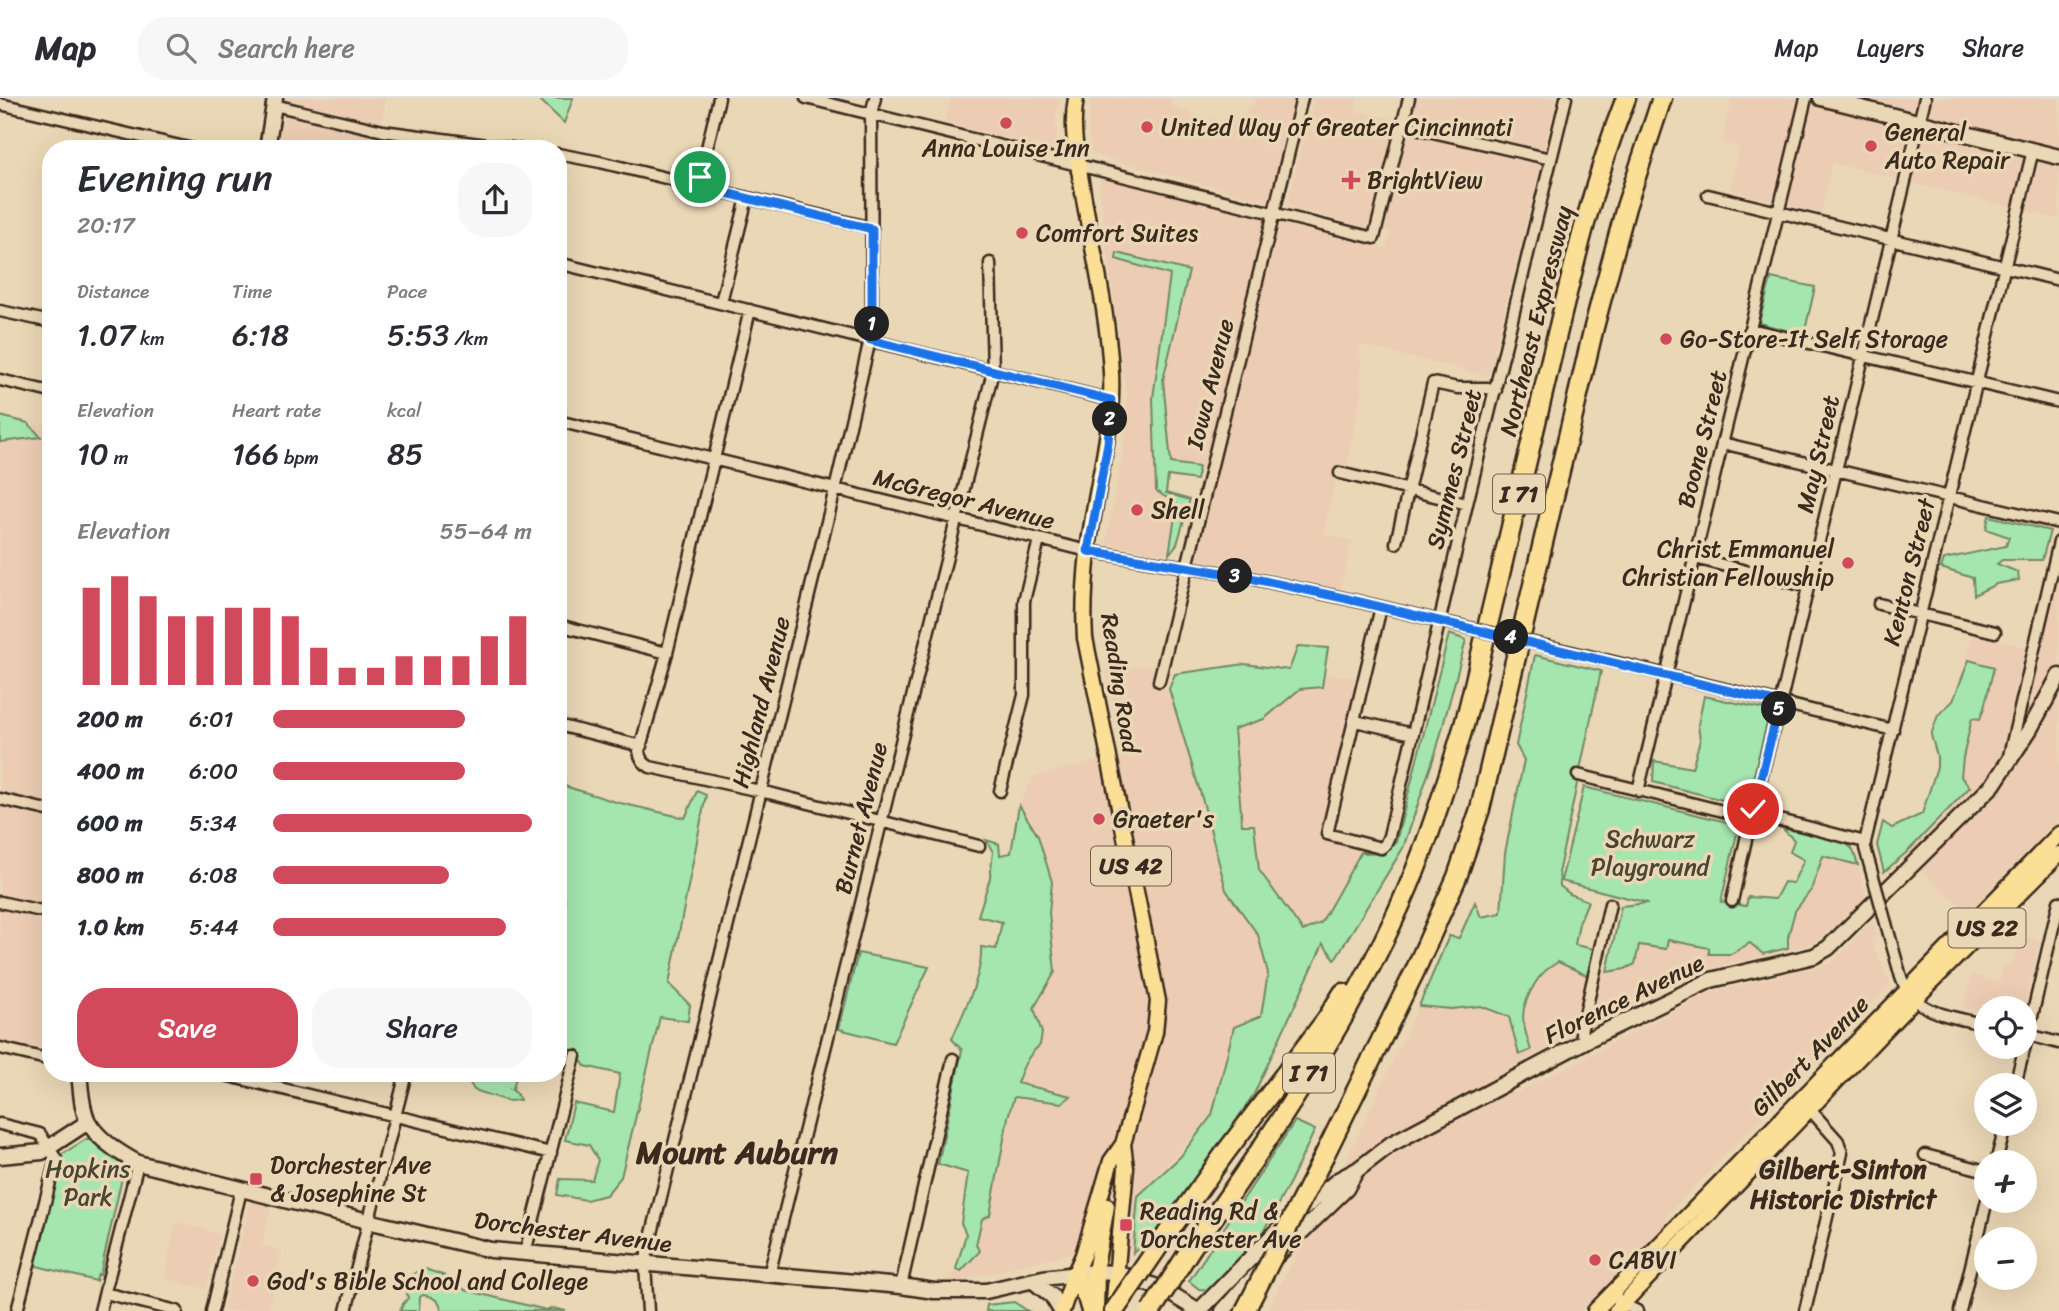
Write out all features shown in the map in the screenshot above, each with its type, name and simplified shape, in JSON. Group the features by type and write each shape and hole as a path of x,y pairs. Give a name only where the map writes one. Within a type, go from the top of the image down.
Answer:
{"highway":[{"name":"Northeast Expressway","path":"1151,1311 1255,1157 1329,1039 1379,951 1408,889 1464,723 1572,271 1610,138 1626,98"},
{"name":"I 71","path":"1245,1311 1374,1057 1457,877 1480,809 1594,327 1626,207 1662,98"},
{"path":"1114,1311 1225,1153 1326,1020 1408,889"},
{"path":"1123,1311 1167,1234"},
{"path":"1092,1311 1095,1272"},
{"path":"1074,1275 1092,1311"}],"main road":[{"name":"Reading Road","path":"1062,1311 1083,1255 1111,1161 1123,1144 1155,1032 1158,1001 1084,638 1084,591 1088,551 1108,443 1111,400 1109,346 1078,165 1074,125 1076,98"},
{"name":"Gilbert Avenue","path":"1595,1311 1617,1303 1711,1210 1805,1104 2059,834"},
{"name":"Gilbert Avenue","path":"1910,995 2059,854"},
{"name":"Reading Road","path":"1114,1311 1126,1168 1123,1144"},
{"path":"1095,1272 1111,1187 1107,1173"}],"street":[{"path":"698,186 719,98"},
{"path":"806,98 1374,238 1409,98"},
{"name":"Highland Avenue","path":"648,1311 645,1265 872,331 871,114 875,98"},
{"name":"Iowa Avenue","path":"1159,681 1303,98"},
{"name":"Symmes Street","path":"1355,721 1328,834 1381,848 1389,836 1566,98"},
{"name":"Boone Street","path":"1639,791 1805,98"},
{"path":"1821,98 2059,156"},
{"name":"May Street","path":"1732,901 1925,98"},
{"path":"269,140 275,102 383,131 450,140"},
{"path":"0,104 155,140"},
{"path":"1402,125 1551,159"},
{"name":"Kenton Street","path":"1910,995 1899,970 1865,845 2033,150"},
{"path":"567,156 872,229"},
{"path":"1708,195 2059,280"},
{"path":"721,302 747,198"},
{"name":"Burnet Avenue","path":"769,1275 993,371 990,263"},
{"path":"567,265 1111,400"},
{"path":"750,310 640,756 650,767 979,846"},
{"path":"0,311 42,321"},
{"path":"1750,329 2059,402"},
{"path":"0,380 42,391"},
{"path":"1396,543 1433,383 1458,388 1496,390"},
{"name":"McGregor Avenue","path":"567,423 1039,540 1185,569 1241,576 1381,607 1893,730"},
{"path":"1722,443 2059,523"},
{"path":"1340,473 1467,504"},
{"path":"1000,791 1024,695 1024,601 1039,540"},
{"path":"2007,763 2059,542"},
{"path":"1695,558 1808,587"},
{"path":"1879,604 1995,632"},
{"path":"1381,607 1355,721 1413,734"},
{"path":"567,627 667,653"},
{"name":"Florence Avenue","path":"1199,1311 1278,1231 1338,1180 1357,1170 1391,1144 1587,1040 1711,980 1823,952 1993,785 2030,729 2059,676"},
{"path":"567,727 641,746"},
{"path":"1578,775 1751,818 1784,821 1865,845"},
{"path":"0,799 42,809"},
{"path":"0,901 42,911"},
{"path":"2036,996 2059,902"},
{"path":"1587,1040 1581,1032 1610,904"},
{"path":"1910,995 1924,1008 1974,1022"},
{"path":"2037,1041 2059,1043"},
{"path":"0,1048 42,1058"},
{"path":"525,1253 575,1056"},
{"path":"901,1286 953,1059"},
{"path":"0,1156 42,1152 88,1122 80,1082"},
{"path":"254,1082 551,1153"},
{"path":"346,1311 404,1082"},
{"path":"1805,1104 1838,1140 1842,1153 1805,1311"},
{"name":"Dorchester Avenue","path":"88,1122 106,1141 127,1158 138,1163 491,1250 934,1291 986,1291 1032,1280 1095,1272 1116,1273 1163,1289 1199,1311"},
{"path":"0,1124 40,1134 56,1159 17,1311"},
{"path":"1925,1155 1974,1168"},
{"path":"100,1311 138,1163"},
{"name":"Florence Avenue","path":"1223,1311 1244,1287 1346,1189 1357,1170"},
{"path":"212,1311 241,1189"},
{"path":"1960,1311 1984,1213"},
{"path":"1032,1280 1052,1296 1062,1311"},
{"path":"105,1293 177,1311"},
{"path":"1617,1303 1637,1311"}],"shaded area":[{"path":"284,98 386,98 381,123 287,102"},
{"path":"951,98 1060,98 1056,113 1057,149 944,123"},
{"path":"1091,98 1171,98 1170,105 1202,118 1235,121 1256,98 1294,98 1269,202 1091,154 1088,130"},
{"path":"1314,98 1358,98 1355,111 1399,120 1373,229 1287,206"},
{"path":"1416,98 1557,98 1488,376 1360,345 1362,393 1343,481 1336,479 1323,533 1352,541 1340,590 1263,571 1195,561 1280,223 1386,249 1391,231 1383,228"},
{"path":"1732,98 2059,98 2059,219 1832,163 1821,213 1729,190 1739,147 1721,143"},
{"path":"285,114 399,140 279,140 282,116"},
{"path":"1101,178 1265,218 1205,468 1171,463 1163,380 1189,271 1116,259 1170,274 1153,398 1156,491 1177,504 1167,554 1106,545 1125,437 1127,399 1099,188"},
{"path":"0,416 42,427 42,1058 0,1048"},
{"path":"2059,542 2059,820 1967,912 1906,856 1876,842 1892,828 1922,814 1973,633 2033,649"},
{"path":"1154,665 1150,684 1169,689 1226,890 1258,935 1268,973 1261,1016 1234,1027 1212,1115 1138,1196 1133,1253 1070,1253 945,1284 956,1269 962,1271 980,1251 976,1245 982,1219 998,1178 1008,1117 1017,1083 1030,1053 1041,1045 1042,1033 1034,1008 1055,972 1049,913 1052,882 1038,836 1019,805 1034,776 1122,755 1106,670"},
{"path":"1324,672 1358,679 1322,838 1361,852 1321,923 1303,932 1259,870 1254,825 1242,825 1234,729 1264,719 1300,689 1322,687"},
{"path":"1823,855 1858,865 1866,896 1816,943 1698,971 1503,1072 1514,1094 1711,992 1830,964 1873,921 1877,935 1870,940 1891,984 1666,1216 1669,1221 1581,1311 1267,1311 1347,1158 1419,1006 1451,1009 1481,1006 1509,1017 1520,1054 1531,1050 1524,1027 1523,1003 1542,971 1558,962 1593,978 1625,969 1639,945 1666,949 1667,940 1710,948 1709,954 1731,954 1750,943 1788,938 1795,911 1811,890"},
{"path":"2019,936 2040,940 2027,996 1974,996 1974,1010 1963,1007 1972,975 1999,982 2004,964 2013,965"},
{"name":"God's Bible School and College","path":"251,1201 271,1206 262,1245 282,1251 268,1311 223,1311"},
{"name":"God's Bible School and College","path":"176,1222 220,1234 206,1289 164,1278"}],"green space":[{"path":"538,98 573,98 564,123"},
{"path":"1117,253 1189,271 1163,380 1171,463 1199,467 1196,480 1168,476 1166,493 1190,500 1177,544 1169,554 1177,504 1156,491 1153,398 1170,275 1116,259"},
{"path":"1771,278 1815,287 1804,335 1759,323"},
{"path":"0,416 28,423 41,437 0,442"},
{"path":"1989,516 2050,531 2042,560 2002,560 1997,564 2018,572 2019,580 1996,584 1974,595 1973,578 1941,568 1944,559 2006,546 2009,537 1986,529"},
{"path":"1449,634 1466,640 1437,748 1403,848 1335,959 1323,944 1254,1094 1167,1224 1133,1253 1138,1196 1180,1157 1212,1115 1234,1027 1261,1016 1268,973 1258,935 1226,890 1169,689 1175,674 1245,664 1289,670 1298,646 1328,648 1322,687 1300,689 1264,719 1234,729 1242,825 1254,825 1259,870 1303,931 1321,923 1361,852 1383,855 1396,842"},
{"path":"1535,655 1601,671 1559,869 1560,886 1570,894 1588,901 1579,923 1575,945 1599,950 1593,978 1558,962 1539,977 1529,994 1523,1017 1531,1050 1519,1055 1509,1017 1481,1006 1451,1009 1419,1006 1449,936 1459,938 1475,902 1481,917 1501,913 1505,853 1524,760 1516,745"},
{"path":"1969,660 1994,667 1980,719 1972,718 1963,758 1961,777 1970,787 1884,872 1877,845 1883,822 1892,828 1922,814 1937,767 1931,735 1938,715 1953,701"},
{"path":"1704,696 1765,709 1769,715 1746,806 1653,782 1654,761 1692,768 1700,740 1698,725"},
{"path":"567,787 616,802 685,818 697,791 706,795 669,984 690,1005 688,1021 660,1017 621,1177 606,1195 586,1200 557,1195 560,1179 592,1180 598,1160 589,1145 565,1140 574,1103 614,1112 620,1074 585,1066 573,1050 568,1048 567,1052"},
{"name":"Schwarz Playground","path":"1584,787 1739,825 1721,902 1746,906 1748,897 1775,899 1784,882 1793,883 1804,860 1790,852 1794,840 1783,829 1820,835 1847,844 1852,849 1858,865 1823,856 1811,890 1795,911 1788,948 1763,954 1750,943 1731,954 1709,954 1709,948 1668,940 1666,949 1639,945 1635,964 1607,972 1621,906 1648,903 1561,881"},
{"path":"1019,805 1038,836 1052,882 1049,913 1055,972 1034,1008 1042,1033 1040,1045 1026,1062 1017,1083 1071,1096 1062,1103 1014,1097 990,1215 982,1219 976,1245 980,1251 961,1271 956,1269 966,1234 961,1223 968,1173 938,1164 962,1050 952,1039 976,982 981,947 996,949 1002,922 978,916 990,878 993,852 986,840 999,844 1000,855 1011,853"},
{"path":"858,953 929,967 893,1043 839,1029"},
{"path":"469,1082 515,1082 511,1089 520,1100 508,1101 474,1090"},
{"path":"1295,1121 1315,1130 1257,1243 1210,1290 1199,1289 1189,1281"},
{"name":"Hopkins Park","path":"88,1138 124,1169 100,1275 98,1274 96,1281 33,1265 61,1155"},
{"path":"425,1269 445,1276 465,1290 546,1310 553,1308 566,1311 441,1311 435,1300 423,1295 420,1297 419,1311 400,1311 408,1298 405,1283 416,1272"},
{"path":"1014,1302 1028,1311 986,1311 987,1305"}],"place":[{"name":"Anna Louise Inn","path":"1006,123"},
{"name":"United Way of Greater Cincinnati","path":"1147,127"},
{"name":"General Auto Repair","path":"1871,146"},
{"name":"BrightView","path":"1351,180"},
{"name":"Comfort Suites","path":"1022,233"},
{"name":"Go-Store-It Self Storage","path":"1666,339"},
{"name":"Shell","path":"1137,510"},
{"name":"Christ Emmanuel Christian Fellowship","path":"1848,563"},
{"name":"Graeter's","path":"1099,819"},
{"name":"Dorchester Ave & Josephine St","path":"256,1179"},
{"name":"Reading Rd & Dorchester Ave","path":"1126,1225"},
{"name":"CABVI","path":"1595,1260"},
{"name":"God's Bible School and College","path":"253,1281"}],"district":[{"name":"Mount Auburn","path":"737,1152"},
{"name":"Gilbert-Sinton Historic District","path":"1843,1184"}],"route":[{"path":"700,177 698,186 872,229 870,340 1111,400 1108,443 1088,551 1185,569 1241,576 1348,599 1780,703 1753,809"}]}
